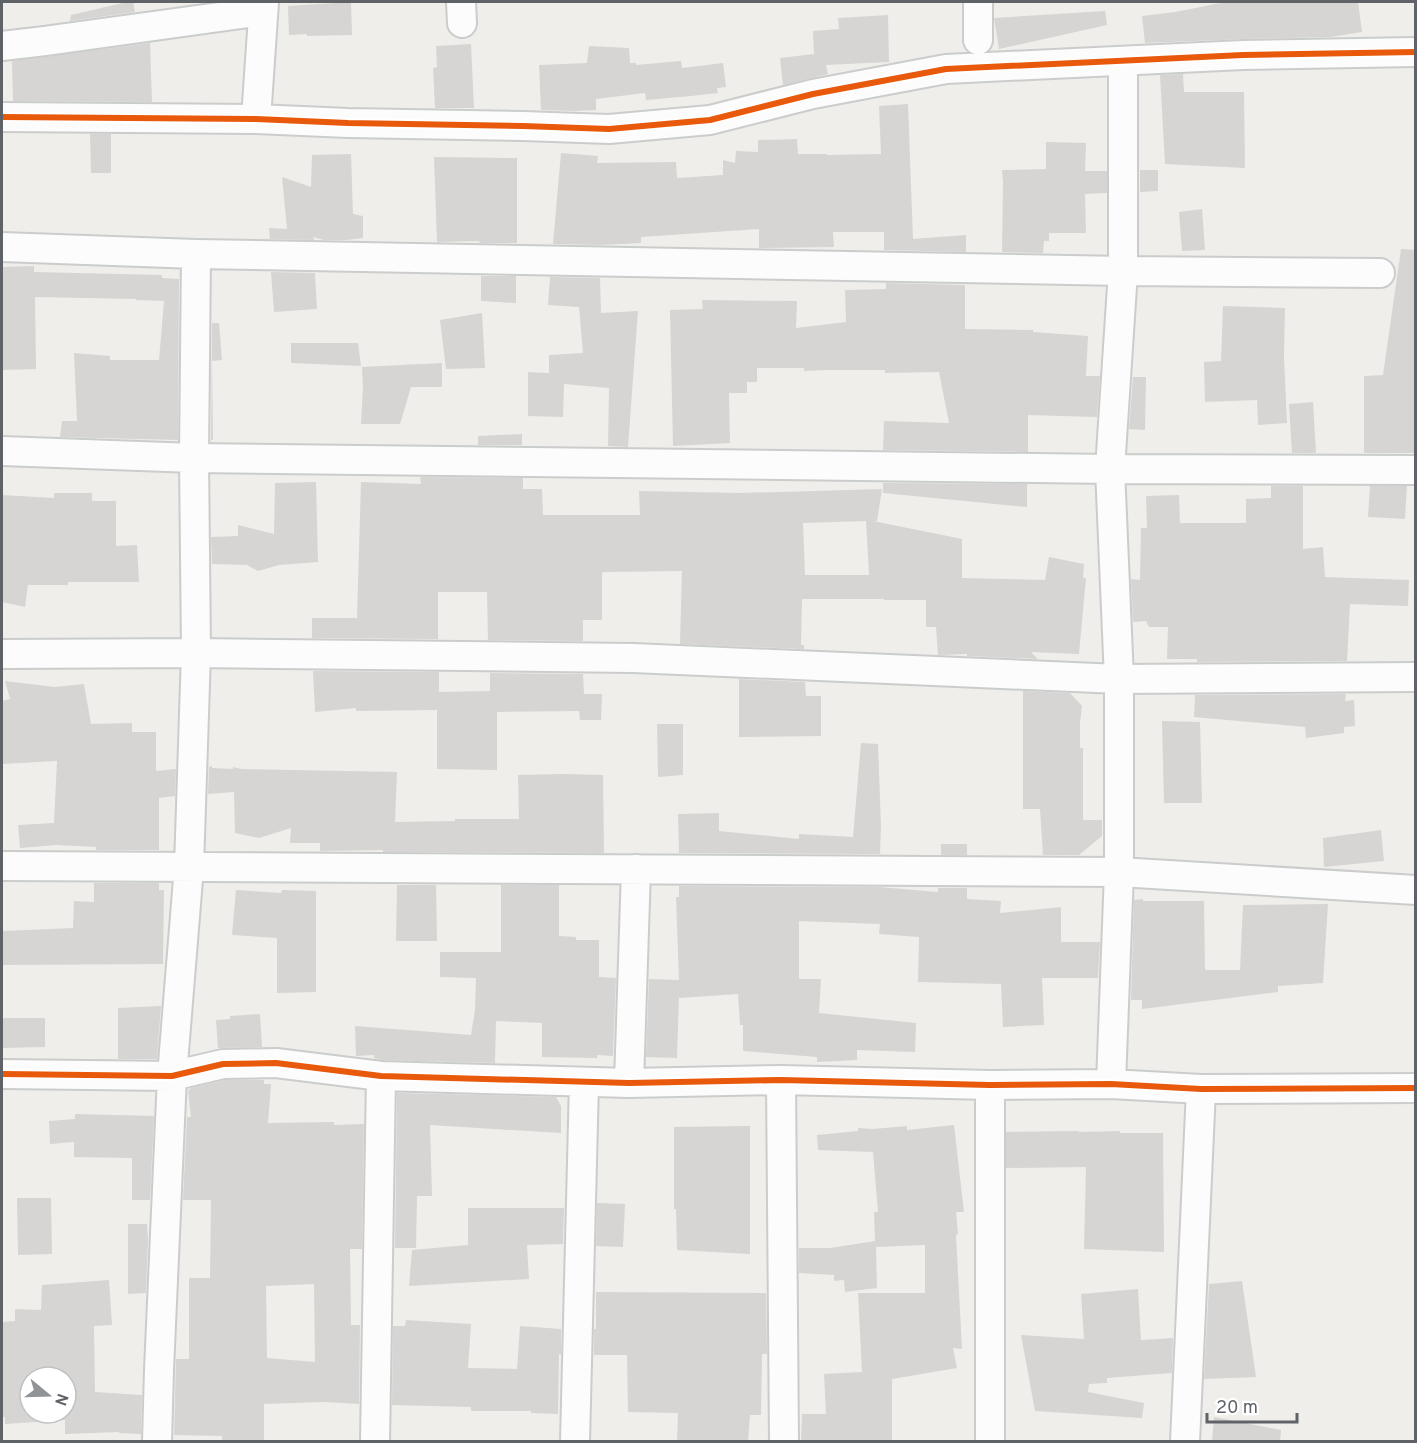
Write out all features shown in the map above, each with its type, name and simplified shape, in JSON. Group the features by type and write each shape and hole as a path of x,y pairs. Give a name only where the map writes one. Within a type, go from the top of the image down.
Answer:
{"street":[{"path":"978,2 978,40"},
{"path":"2,46 263,6 256,119"},
{"path":"2,117 256,119 609,129 710,120 813,94 946,69 1243,55 1416,52"},
{"path":"1112,1083 1119,872 1119,679 1110,469 1123,271 1123,61"},
{"path":"2,248 196,254 1123,271 1380,273"},
{"path":"157,1442 171,1076 189,867 196,653 194,458 196,254"},
{"path":"2,451 194,458 1110,469 1416,470"},
{"path":"2,654 196,653 633,658 1119,679 1416,677"},
{"path":"2,866 1119,872 1416,890"},
{"path":"629,1083 636,869"},
{"path":"2,1074 171,1076 223,1064 276,1063 381,1076 629,1083 781,1080 990,1085 1112,1083 1201,1089 1416,1088"},
{"path":"375,1442 381,1076"},
{"path":"781,1080 784,1442"},
{"path":"576,1442 584,1082"},
{"path":"990,1085 990,1442"},
{"path":"1185,1442 1201,1089"}],"building":[{"path":"133,2 135,12 70,21 71,15"},
{"path":"351,2 352,35 289,35 288,6"},
{"path":"1226,2 1358,2 1362,32 1330,37 1145,43 1142,16"},
{"path":"1105,11 1107,25 999,49 994,18"},
{"path":"888,15 889,62 826,65 828,74 783,85 780,58 814,54 813,31 839,29 838,18"},
{"path":"150,43 152,102 13,101 12,61"},
{"path":"471,44 474,108 435,108 433,68 437,67 436,46"},
{"path":"589,46 629,48 630,63 636,63 636,65 681,61 682,68 723,63 726,87 717,88 718,93 691,96 646,100 645,93 596,99 596,110 541,110 539,65 587,63"},
{"path":"1183,74 1184,92 1244,92 1245,168 1165,164 1160,75"},
{"path":"908,104 913,239 966,235 966,252 884,250 884,232 833,232 834,247 759,248 759,229 641,237 641,243 553,244 561,153 598,156 597,163 676,162 677,178 723,175 723,160 735,163 736,151 758,152 758,140 797,139 798,154 881,154 879,106"},
{"path":"90,134 111,134 111,173 91,173"},
{"path":"1046,142 1086,143 1085,171 1107,171 1107,193 1085,194 1086,233 1049,233 1049,241 1044,241 1043,253 1002,252 1002,170 1046,169"},
{"path":"351,154 353,214 363,216 363,238 347,240 324,240 313,237 314,240 270,239 269,228 287,229 282,177 311,187 312,155"},
{"path":"434,157 517,158 517,243 437,242"},
{"path":"1140,170 1158,170 1158,191 1140,192"},
{"path":"1202,209 1205,250 1182,251 1179,212"},
{"path":"1401,249 1416,250 1416,453 1364,453 1364,376 1383,375"},
{"path":"34,266 34,272 162,275 162,278 179,279 178,440 60,437 62,421 77,421 74,353 110,356 110,360 159,360 164,301 35,297 36,369 2,370 2,267"},
{"path":"271,272 315,273 317,309 274,312"},
{"path":"481,276 516,276 516,303 481,301"},
{"path":"550,277 600,278 601,313 638,311 628,447 608,446 609,388 564,384 563,417 528,416 528,372 549,373 549,355 583,353 579,307 548,305"},
{"path":"886,283 965,285 965,329 1033,330 1033,332 1088,336 1086,376 1100,376 1097,417 1028,415 1028,452 883,450 884,421 949,423 939,372 885,373 885,370 804,371 804,368 757,368 757,382 747,382 747,393 729,393 730,443 673,446 670,310 703,309 702,300 797,301 796,328 846,322 845,290 886,289"},
{"path":"1223,306 1285,308 1284,357 1287,423 1258,425 1257,400 1205,402 1204,362 1221,361"},
{"path":"482,313 485,368 446,369 440,320"},
{"path":"212,323 219,323 222,360 212,361 213,440 211,440"},
{"path":"291,343 358,343 361,366 291,363"},
{"path":"442,363 442,387 411,387 400,424 361,424 362,367"},
{"path":"1133,377 1146,377 1145,430 1129,429"},
{"path":"1313,402 1316,453 1292,453 1289,404"},
{"path":"522,434 522,445 478,445 478,436"},
{"path":"420,477 523,478 523,489 542,489 543,515 640,515 639,491 740,493 882,489 877,521 873,521 962,539 962,578 1045,580 1049,557 1084,564 1083,578 1086,578 1079,654 1031,652 1038,659 967,656 967,654 938,655 936,627 926,627 926,600 802,599 801,645 804,645 804,649 680,644 682,571 602,573 602,620 583,620 583,641 488,640 487,592 438,592 438,639 312,638 312,618 357,618 361,482 421,484","holes":["866,521 869,575 805,575 803,523"]},
{"path":"316,482 318,562 279,565 258,571 247,565 212,564 211,537 238,536 238,525 274,534 275,483"},
{"path":"883,483 1027,484 1027,507 883,493"},
{"path":"1271,486 1303,486 1303,549 1323,547 1325,577 1409,580 1408,606 1350,604 1347,661 1197,662 1197,659 1167,659 1168,627 1149,627 1146,621 1133,622 1131,579 1140,580 1141,528 1147,528 1146,496 1179,495 1180,523 1246,523 1246,499 1271,498"},
{"path":"1370,486 1407,486 1405,519 1368,517"},
{"path":"54,493 92,493 92,501 116,501 116,546 137,545 139,582 68,582 68,585 28,585 25,607 2,602 2,495 54,498"},
{"path":"313,671 439,672 439,692 490,691 490,673 583,674 584,694 602,694 601,720 580,720 579,711 497,712 497,770 437,769 437,710 356,711 356,708 315,712"},
{"path":"739,679 805,682 806,696 821,696 821,736 739,737"},
{"path":"5,681 55,687 84,684 91,724 132,723 132,732 156,732 156,771 176,769 175,796 159,798 159,850 96,850 96,847 56,845 20,848 18,825 54,823 57,761 2,764 2,701 10,699"},
{"path":"1023,691 1070,693 1082,706 1080,748 1083,748 1083,820 1102,820 1102,836 1079,855 1043,855 1040,809 1023,809"},
{"path":"1346,694 1345,701 1354,700 1355,726 1344,727 1344,733 1306,738 1305,727 1194,717 1195,695"},
{"path":"1162,721 1200,722 1202,803 1164,803"},
{"path":"657,724 683,724 683,775 658,777"},
{"path":"861,743 878,744 880,854 679,853 678,814 719,813 719,831 799,839 799,834 853,837"},
{"path":"212,766 212,768 233,769 233,767 397,772 395,822 519,819 518,775 603,775 604,853 320,851 320,843 290,843 291,828 259,838 235,833 234,792 208,794 209,767"},
{"path":"1381,830 1384,861 1324,867 1323,838"},
{"path":"941,844 967,844 967,855 941,855"},
{"path":"94,883 159,883 159,890 164,890 163,964 2,965 2,931 73,928 74,901 94,902"},
{"path":"397,885 436,885 437,941 396,941"},
{"path":"501,885 559,885 559,936 576,937 576,940 599,940 599,977 616,978 613,1056 542,1057 542,1023 496,1021 495,1063 382,1060 374,1058 374,1055 356,1056 355,1026 471,1035 475,1010 476,978 440,977 440,952 501,952"},
{"path":"679,886 879,887 938,892 938,888 967,888 967,899 1001,901 1000,913 1061,907 1061,942 1100,942 1098,978 1042,978 1044,1025 1003,1027 1001,984 918,982 919,937 879,934 880,924 799,921 799,979 821,979 819,1013 916,1023 915,1052 857,1050 857,1060 817,1062 817,1057 743,1051 743,1025 740,1025 738,994 679,998 679,995 677,1058 646,1057 649,979 679,980 676,897 679,897"},
{"path":"236,890 281,893 282,890 316,891 316,992 277,993 277,938 232,935"},
{"path":"1143,899 1143,901 1204,901 1205,970 1240,970 1243,905 1328,904 1323,983 1278,986 1278,992 1142,1009 1142,1000 1131,1000 1134,900"},
{"path":"161,1006 157,1059 118,1059 118,1008"},
{"path":"260,1014 262,1047 218,1048 216,1020 230,1019 230,1016"},
{"path":"2,1018 45,1018 45,1047 2,1048"},
{"path":"225,1080 264,1080 264,1084 271,1084 268,1123 364,1124 362,1249 350,1249 351,1325 360,1325 359,1404 324,1402 264,1404 264,1442 222,1442 222,1436 174,1435 176,1359 189,1359 189,1278 210,1278 211,1200 183,1200 187,1117 191,1117 188,1091 191,1088","holes":["314,1284 315,1362 267,1358 266,1286"]},
{"path":"397,1093 556,1097 561,1106 561,1133 430,1125 432,1196 417,1196 416,1248 395,1248"},
{"path":"75,1114 154,1116 150,1200 132,1200 132,1158 74,1157 74,1142 50,1144 49,1121 75,1119"},
{"path":"954,1125 964,1212 956,1212 962,1349 953,1348 957,1368 892,1379 892,1442 801,1442 802,1414 826,1414 824,1374 862,1372 858,1293 925,1293 925,1245 876,1247 877,1288 845,1292 844,1280 834,1281 834,1275 799,1273 799,1248 830,1248 875,1241 874,1212 878,1212 873,1152 818,1150 817,1135 858,1131 858,1128 907,1126 907,1130"},
{"path":"750,1126 750,1254 677,1250 676,1209 674,1209 674,1127"},
{"path":"1006,1132 1163,1133 1164,1252 1084,1249 1086,1167 1006,1168"},
{"path":"17,1198 51,1198 52,1254 18,1255"},
{"path":"597,1203 625,1204 623,1247 596,1246"},
{"path":"468,1208 564,1208 563,1244 527,1245 529,1279 409,1286 412,1250 468,1245"},
{"path":"128,1224 147,1224 146,1293 128,1294"},
{"path":"109,1280 112,1325 94,1326 95,1392 142,1395 141,1434 119,1432 65,1434 65,1425 78,1425 78,1365 18,1365 18,1423 5,1424 5,1417 2,1417 2,1322 15,1321 15,1309 41,1310 42,1285"},
{"path":"1242,1281 1256,1377 1204,1379 1209,1284"},
{"path":"1138,1289 1141,1340 1173,1338 1172,1373 1107,1378 1107,1383 1089,1384 1088,1392 1144,1403 1142,1418 1035,1411 1021,1335 1084,1339 1081,1294"},
{"path":"596,1292 766,1293 767,1354 762,1354 761,1415 750,1415 748,1442 677,1442 678,1413 628,1412 627,1355 594,1355"},
{"path":"406,1320 471,1324 468,1368 517,1369 520,1326 561,1329 558,1414 531,1413 531,1411 471,1411 471,1407 392,1405 393,1326 405,1326"},
{"path":"1214,1417 1281,1430 1280,1442 1212,1442"}],"cycle path":[{"path":"2,117 256,119 609,129 710,120 813,94 946,69 1243,55 1416,52"},
{"path":"2,1074 172,1076 223,1064 276,1063 381,1076 629,1083 781,1080 990,1085 1111,1084 1201,1089 1416,1088"}]}
